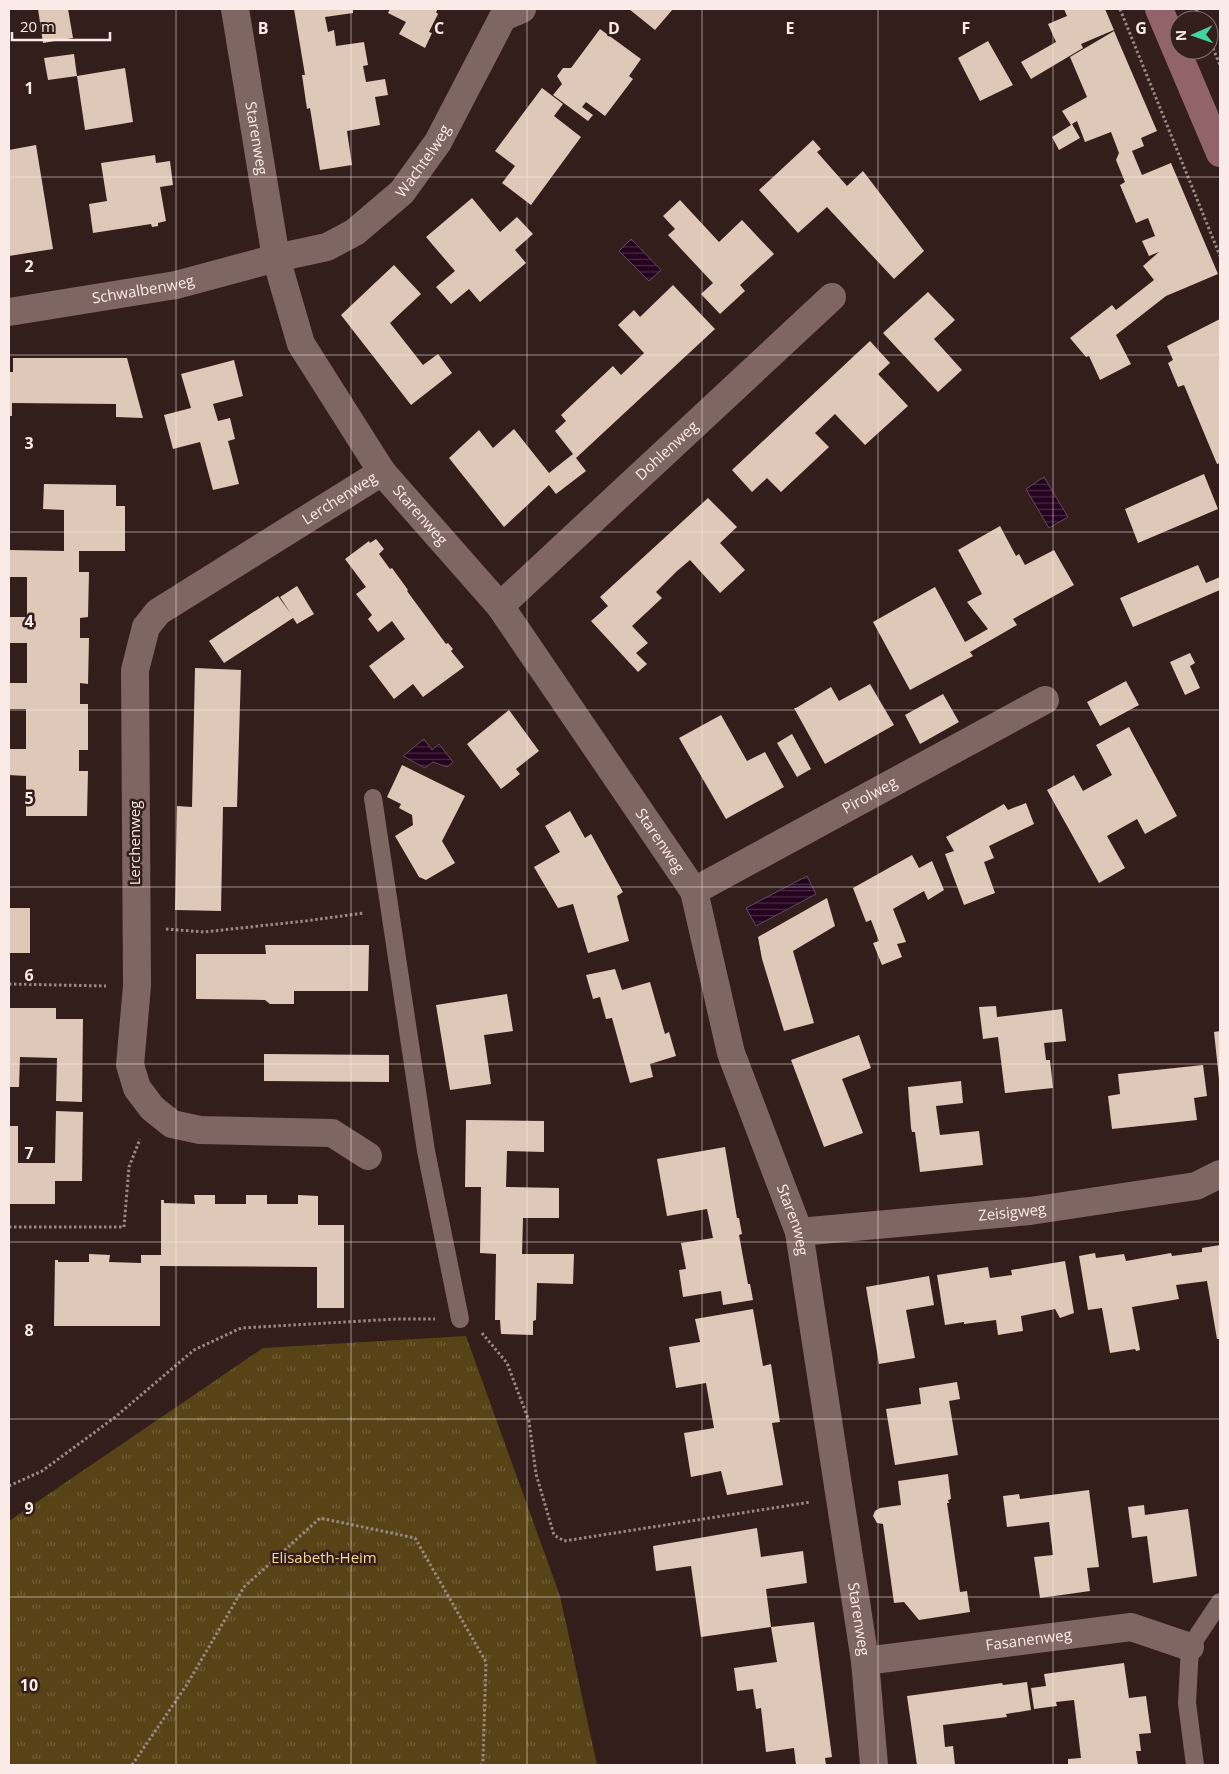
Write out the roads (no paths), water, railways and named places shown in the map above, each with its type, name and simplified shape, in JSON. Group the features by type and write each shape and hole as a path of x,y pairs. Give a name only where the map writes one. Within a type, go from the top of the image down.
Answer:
{"main road":[{"path":"1159,9 1220,153"}],"street":[{"name":"Starenweg","path":"235,9 276,258 301,344 382,472 500,606 694,891 731,1052 799,1232 865,1661 874,1765"},
{"name":"Wachtelweg","path":"276,258 327,247 354,232 402,192 438,142 503,17 522,9"},
{"name":"Schwalbenweg","path":"9,312 176,285 276,258"},
{"name":"Dohlenweg","path":"500,606 832,297"},
{"name":"Lerchenweg","path":"368,1156 332,1133 200,1130 172,1124 152,1108 137,1088 130,1065 137,986 135,670 139,648 146,627 158,612 382,472"},
{"name":"Pirolweg","path":"694,891 1045,700"},
{"name":"Zeisigweg","path":"799,1232 1030,1210 1196,1186 1220,1174"},
{"name":"Fasanenweg","path":"865,1661 1131,1627 1190,1647"}],"lane":[{"path":"373,798 426,1151 460,1319"},
{"path":"1194,1765 1187,1703 1190,1647 1220,1602"}],"park label":[{"name":"Elisabeth-Heim","path":"324,1558"}]}
